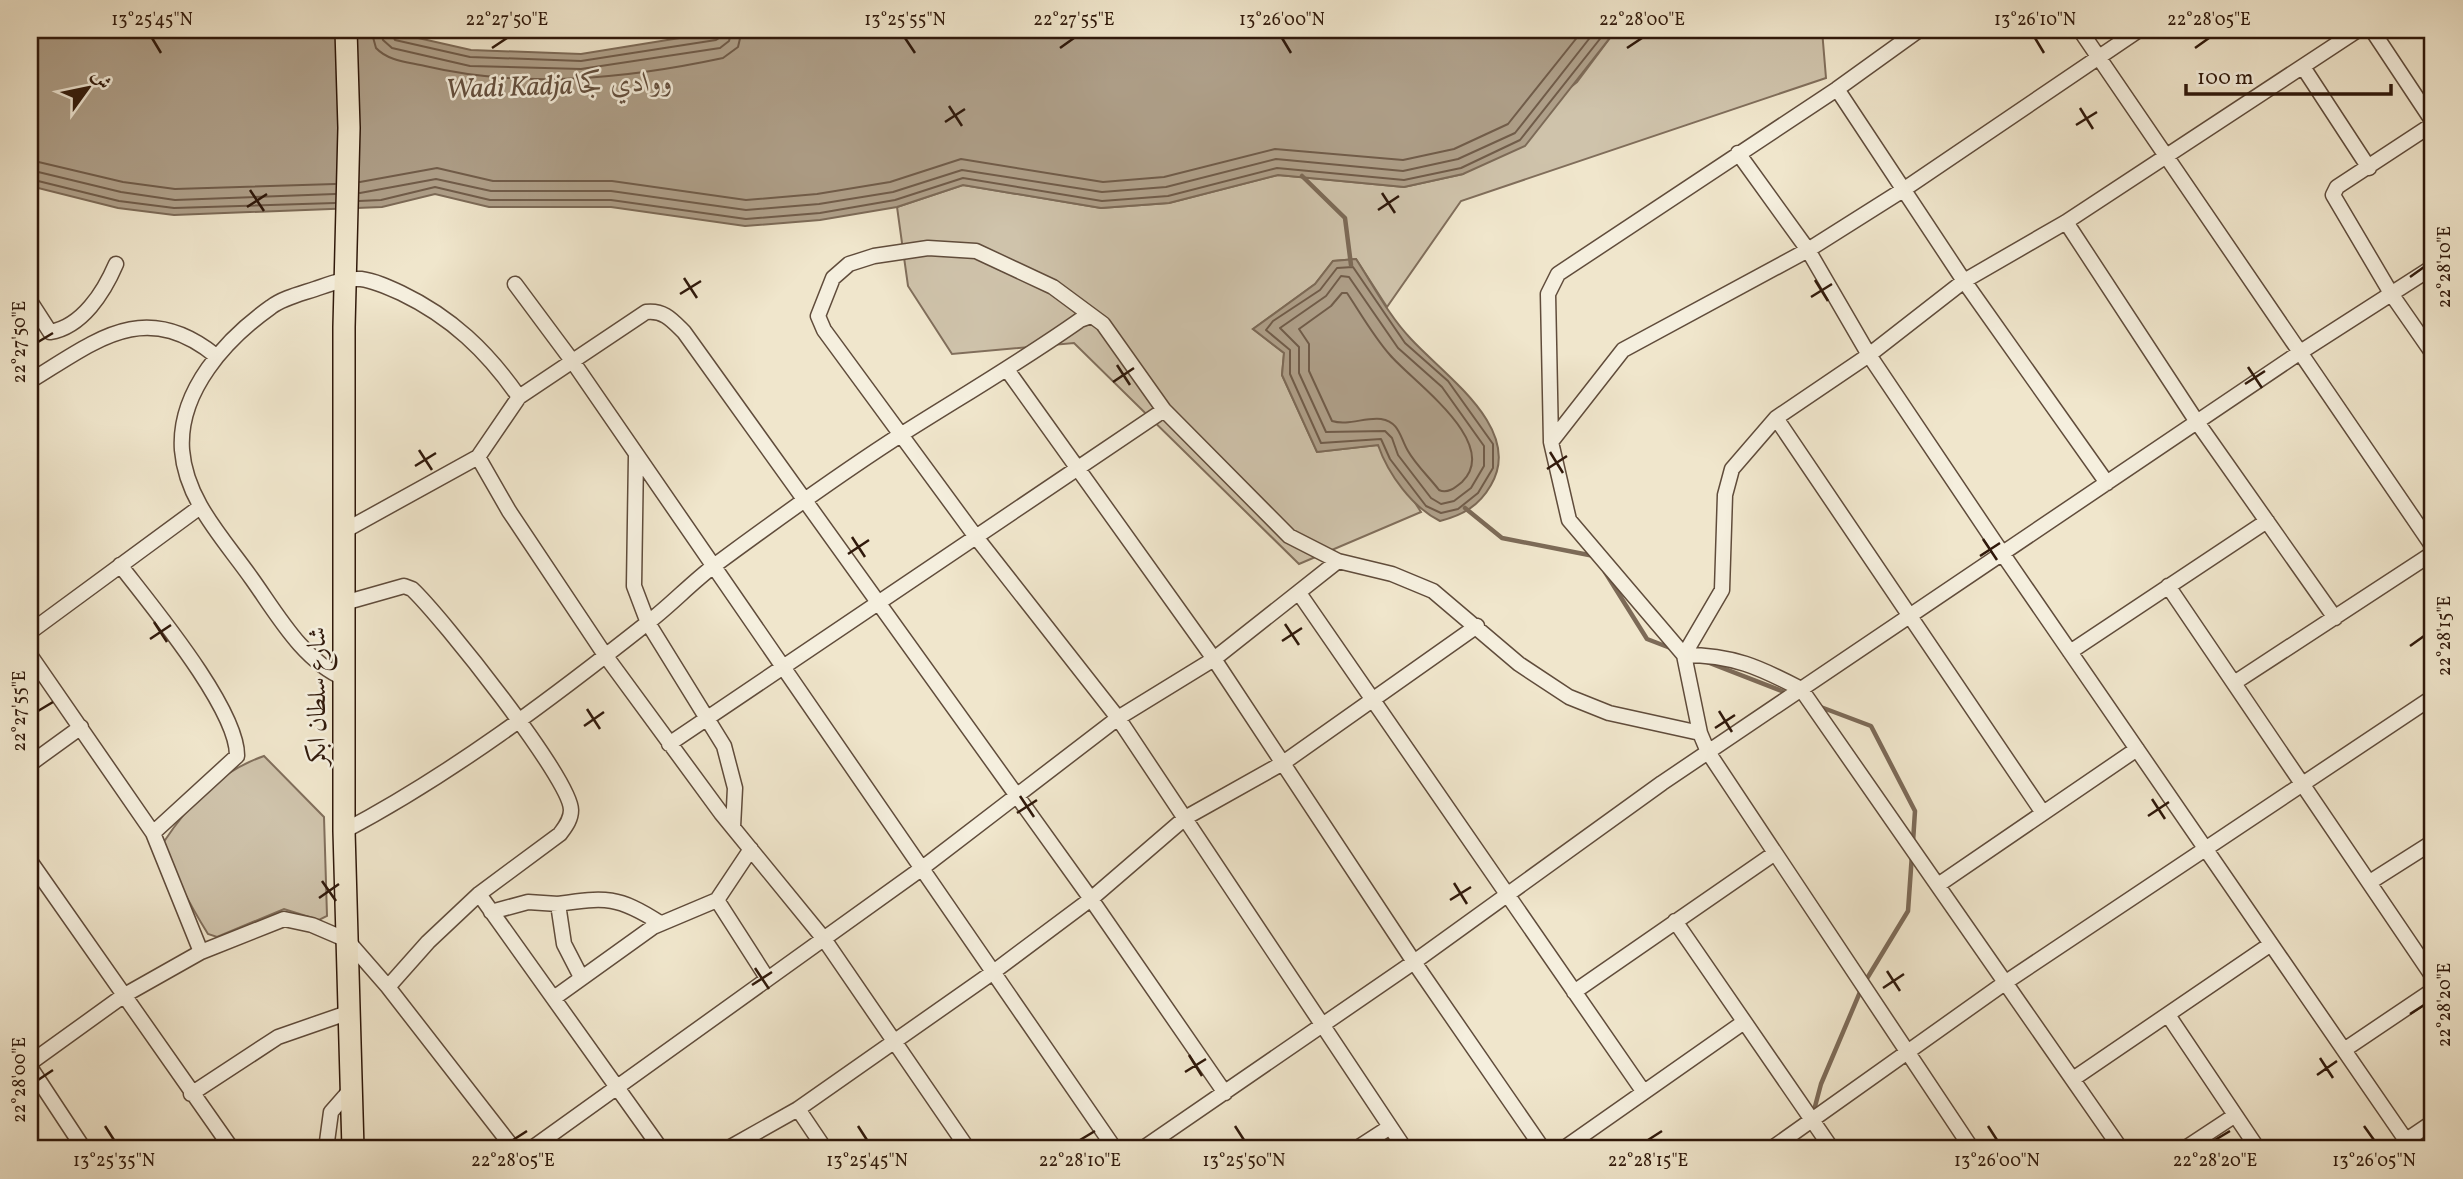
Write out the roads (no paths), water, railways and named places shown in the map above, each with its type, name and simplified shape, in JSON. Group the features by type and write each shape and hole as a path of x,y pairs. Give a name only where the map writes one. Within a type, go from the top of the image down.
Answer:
{"highway":[{"name":"شارع سلطان ابكر","path":"346,30 349,128 345,279 344,831 353,1149"}],"street":[{"path":"1919,30 1837,89 1558,274 1548,294 1551,442 1569,520 1684,655 1700,733 1708,752 1972,1149"},
{"path":"2080,30 2433,547"},
{"path":"1551,442 1623,351 1808,250 1903,190 2139,30"},
{"path":"1684,655 1722,590 1726,495 1732,469 1776,418 1869,355 1964,281 2066,222 2358,30"},
{"path":"2372,30 2433,123 2337,187 2333,195 2392,295 2433,354"},
{"path":"2303,67 2369,168"},
{"path":"1837,89 1964,281 2107,483"},
{"path":"1738,153 1808,250 1869,355 2002,554 2409,1145"},
{"path":"2066,222 2197,422 2335,618"},
{"path":"1405,1149 1118,718 976,537 824,330 818,316 833,278 849,264 874,256 928,248 976,251 1053,287 1103,324 1164,410 1289,536 1338,561 1392,574 1433,591 1519,664 1569,697 1609,713 1700,733"},
{"path":"30,301 50,332 63,331 99,296 116,264"},
{"path":"1142,1149 1414,962 1708,752 2299,353 2433,267"},
{"path":"344,678 318,665 274,610 200,507 187,478 182,450 184,418 197,386 216,356 272,306 345,279 379,283 444,316 497,365 519,397"},
{"path":"515,284 573,362 712,568 785,667 1115,1149"},
{"path":"344,531 478,457 519,397 646,312 656,311 668,316 684,332 803,502 1091,898 1225,1093"},
{"path":"344,831 431,781 518,719 648,623 712,568 803,502 902,435 1008,371 1080,320 1091,316"},
{"path":"30,381 122,328 176,331 200,343 216,356"},
{"path":"1008,371 1214,659 1414,962 1543,1149"},
{"path":"669,744 1164,410"},
{"path":"1776,418 2043,813"},
{"path":"636,456 633,574 638,599 648,623 724,746 733,774 733,827"},
{"path":"478,457 509,511 605,655 733,827 824,939 968,1149"},
{"path":"30,632 200,507"},
{"path":"2070,652 2267,521"},
{"path":"2234,683 2433,553"},
{"path":"531,1149 921,869 1118,718 1214,659 1338,561"},
{"path":"120,565 222,708 237,741 237,756 232,763 153,833"},
{"path":"344,603 404,586 412,589 518,719 563,790 571,808 569,821 560,834 479,894 428,942 388,986"},
{"path":"2168,586 2433,977"},
{"path":"1299,593 1643,1091"},
{"path":"727,1149 797,1110 992,973 1091,898 1185,818 1283,763 1477,626"},
{"path":"30,654 153,833 201,952"},
{"path":"1684,655 1719,655 1763,669 1801,689 2121,1149"},
{"path":"1771,1149 2006,982 2433,697"},
{"path":"30,764 80,727"},
{"path":"1938,885 2137,749"},
{"path":"2370,882 2433,842"},
{"path":"554,998 660,923 718,900 751,849"},
{"path":"1574,992 1775,853"},
{"path":"30,861 232,1149"},
{"path":"479,894 661,1149"},
{"path":"491,912 528,902 558,904 605,898 634,907 660,923"},
{"path":"718,900 767,978"},
{"path":"558,904 564,944 581,977"},
{"path":"84,1149 30,1065 123,996 201,952 284,919 312,925 347,940 388,986 514,1149"},
{"path":"1675,921 1832,1149"},
{"path":"2073,1079 2271,944"},
{"path":"2344,1050 2433,990"},
{"path":"191,1094 278,1037 350,1012"},
{"path":"2168,1015 2258,1149"},
{"path":"1563,1149 1744,1022"},
{"path":"326,1149 331,1112 352,1088"},
{"path":"797,1110 825,1149"},
{"path":"2184,1149 2234,1116"},
{"path":"2393,1149 2409,1145 2433,1122"},
{"path":"1356,1149 1390,1127"}],"water":[{"name":"Wadi Kadja ووادي كجا","path":"30,30 383,30 471,50 581,54 729,30 1616,30 1525,146 1463,174 1404,187 1278,175 1169,203 1101,208 963,185 897,207 820,220 745,226 611,207 489,207 435,194 382,207 174,215 118,208 30,186"},
{"path":"1356,259 1403,330 1476,405 1489,424 1497,444 1498,464 1491,485 1476,504 1456,516 1440,521 1420,507 1402,489 1378,445 1317,452 1282,375 1284,353 1253,329 1315,284 1333,261"}],"waterway":[{"path":"1302,176 1345,218 1351,265"},
{"path":"1465,508 1502,538 1594,556"},
{"path":"1605,572 1647,639 1673,649"},
{"path":"1707,662 1787,693"},
{"path":"1818,706 1871,726 1915,811 1913,842"},
{"path":"1813,1114 1821,1084 1863,985 1908,911 1912,854"}]}
